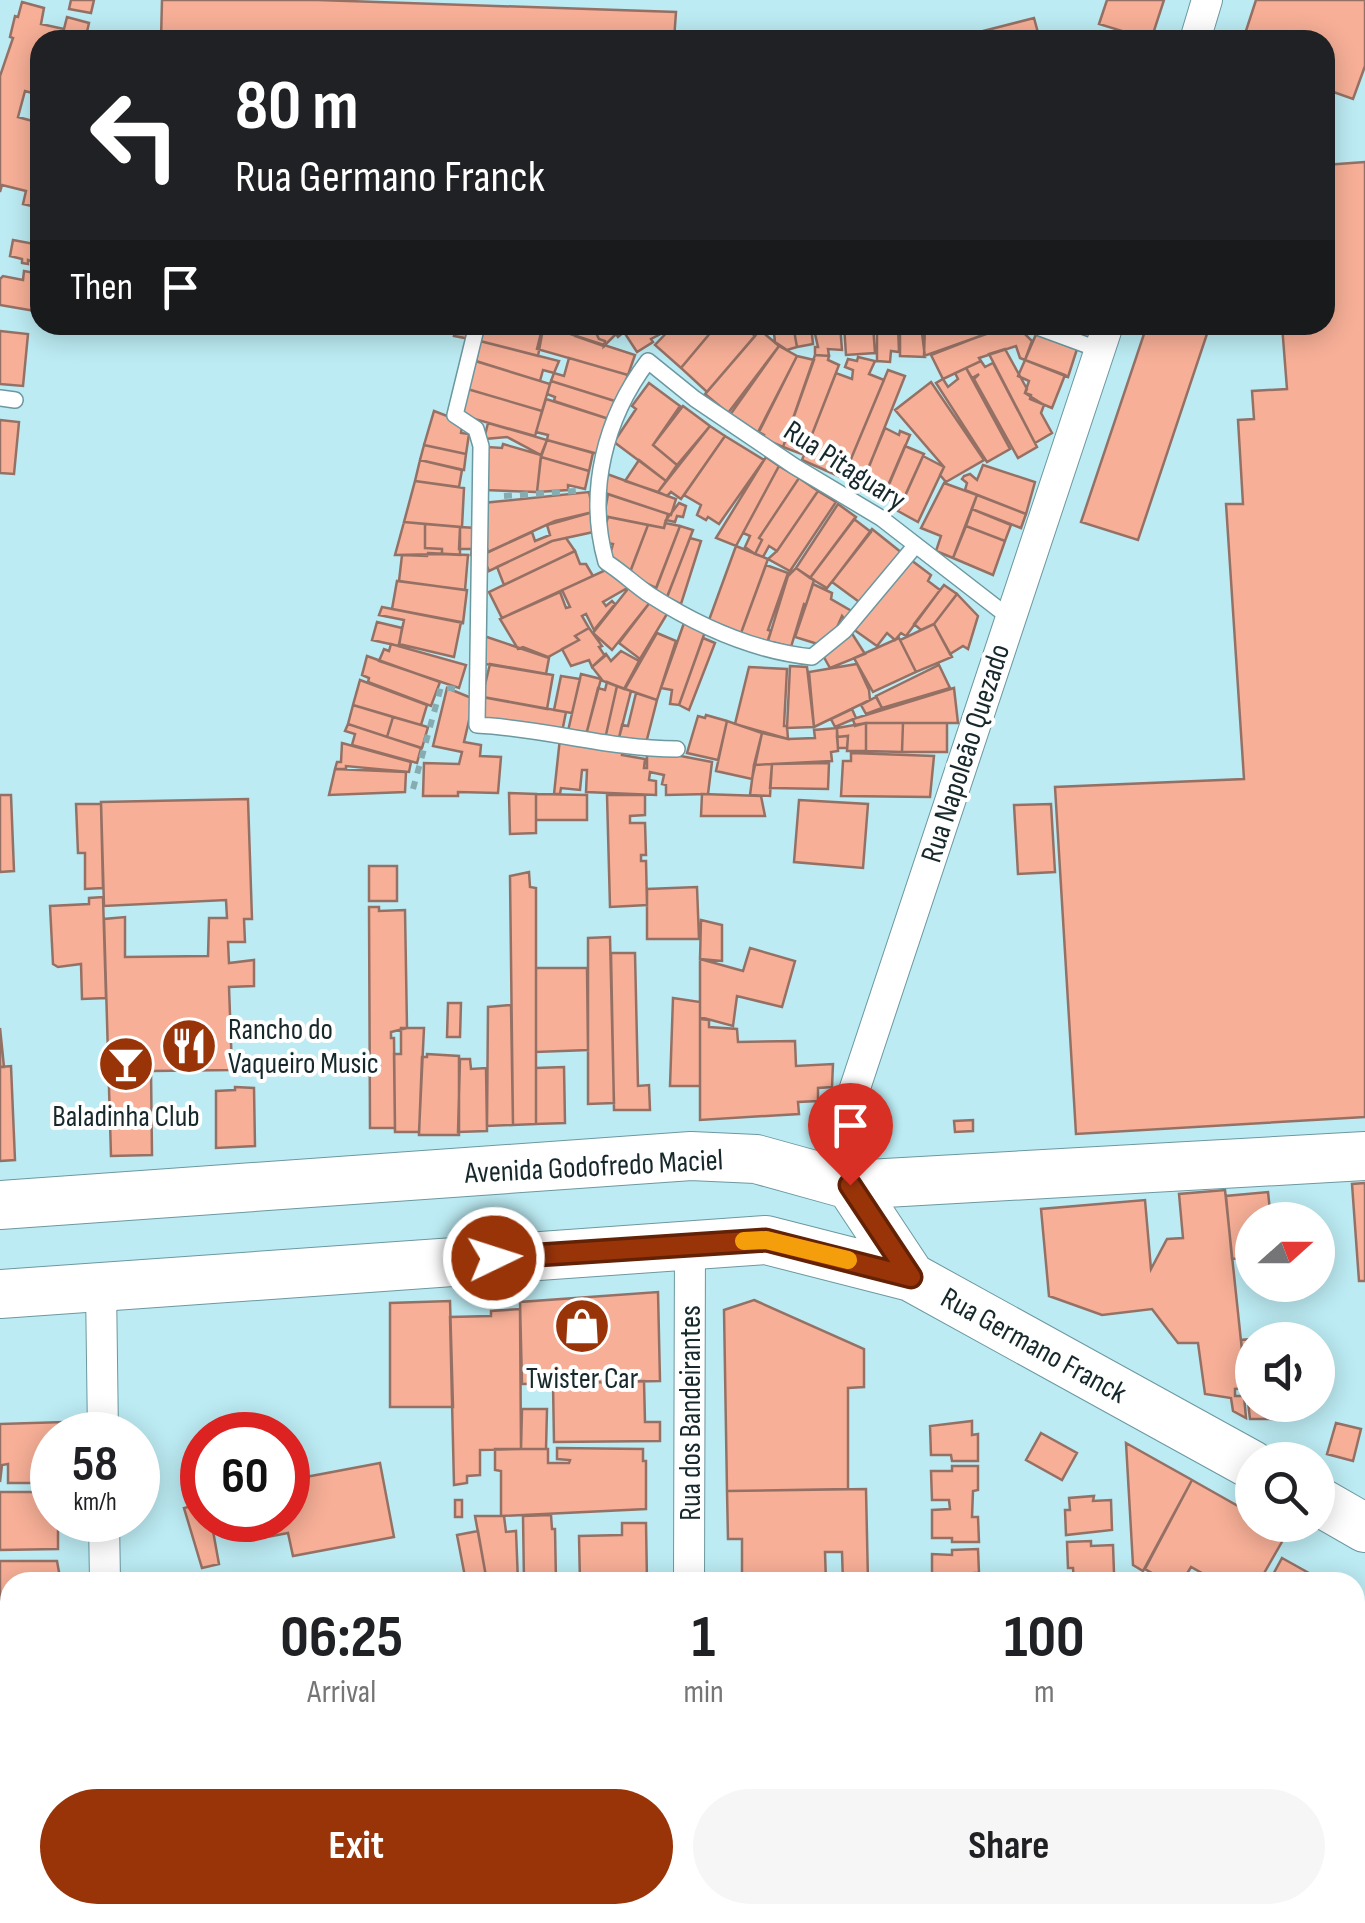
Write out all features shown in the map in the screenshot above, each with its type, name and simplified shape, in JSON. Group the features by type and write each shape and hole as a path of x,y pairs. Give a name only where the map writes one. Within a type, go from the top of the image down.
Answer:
{"main road":[{"name":"Avenida Godofredo Maciel","path":"0,1206 690,1156 756,1159 850,1185 1365,1156"},
{"name":"Rua Germano Franck","path":"850,1185 911,1277 1235,1457"},
{"path":"0,1294 766,1240 911,1277"},
{"path":"1335,1511 1365,1528"}],"street":[{"path":"1198,30 1207,0"},
{"name":"Rua Napoleão Quezado","path":"850,1185 848,1112 1104,338"},
{"name":"Rua dos Bandeirantes","path":"689,1572 690,1243"},
{"path":"101,1286 103,1412"},
{"path":"104,1542 105,1572"}],"lane":[{"path":"475,335 455,415 476,429 481,446 476,725 637,749 677,749"},
{"name":"Rua Pitaguary","path":"598,489 600,461 631,383 648,361 696,400 881,518 1010,618"},
{"path":"598,489 596,510 606,562 704,625 747,645 776,653 812,657 844,630 916,546"}],"path":[{"path":"478,498 598,489"},
{"path":"413,789 442,687 476,693"}],"building":[{"path":"71,0 94,0 91,13 69,9"},
{"path":"162,0 318,0 676,12 675,30 161,30"},
{"path":"1107,0 1164,0 1154,30 1118,30 1099,24"},
{"path":"1256,0 1365,0 1365,66 1353,99 1335,93 1335,30 1246,30"},
{"path":"22,2 44,8 41,24 64,29 67,17 89,23 87,30 30,30 30,92 25,91 18,117 30,120 30,206 23,204 26,191 2,185 0,192 0,76 13,38 10,37 15,16 18,17"},
{"path":"1034,18 1037,30 987,30"},
{"path":"1365,162 1365,1117 1076,1134 1055,787 1244,779 1226,504 1243,504 1238,420 1254,419 1252,391 1287,389 1283,335 1335,335 1335,164"},
{"path":"13,240 30,243 28,264 10,256"},
{"path":"24,271 30,272 30,310 0,305 0,279 3,276 23,280"},
{"path":"0,331 28,334 23,386 0,384"},
{"path":"482,335 542,335 538,356 480,341"},
{"path":"540,335 573,335 635,355 628,375 537,349"},
{"path":"597,335 605,341 604,346 575,336"},
{"path":"597,335 615,335 604,346 605,341"},
{"path":"626,335 659,335 651,339 653,342 637,352"},
{"path":"664,335 709,335 681,368 655,345"},
{"path":"709,335 755,336 707,392 681,368"},
{"path":"756,335 766,335 779,346 728,413 705,394"},
{"path":"774,335 795,335 797,347 787,350 775,342"},
{"path":"795,335 812,335 813,344 797,347"},
{"path":"815,335 841,335 842,350 828,349 829,356 815,355"},
{"path":"845,335 874,335 875,353 846,355"},
{"path":"877,335 898,335 899,352 891,351 890,362 877,361"},
{"path":"900,335 922,335 925,357 900,356"},
{"path":"925,335 983,335 924,356"},
{"path":"982,335 1026,335 1032,341 1025,360 1020,358 1016,346 979,358 981,361 943,379 931,355"},
{"path":"1036,335 1078,346 1068,377 1025,360"},
{"path":"1144,335 1207,335 1138,540 1081,522"},
{"path":"480,341 559,361 554,373 543,370 540,381 476,361"},
{"path":"779,346 797,356 756,436 730,415"},
{"path":"1005,349 1027,389 1025,393 1044,405 1041,413 1052,433 1035,443 989,354"},
{"path":"815,355 829,356 828,360 839,365 804,455 783,447"},
{"path":"797,356 814,360 783,447 762,438 764,435 759,432"},
{"path":"858,357 875,361 869,374 884,380 843,478 802,460 836,373 852,379 853,370 845,367 848,359 857,361"},
{"path":"569,358 628,375 618,402 551,381 554,373 564,376"},
{"path":"472,360 550,384 542,411 464,388"},
{"path":"1025,360 1065,375 1052,408 1025,393 1029,381 1018,376"},
{"path":"981,361 985,367 993,363 1037,447 1018,458 974,379 979,374 972,378 966,368"},
{"path":"966,368 1010,449 987,462 936,383 943,379 948,387 958,379 955,373"},
{"path":"888,370 905,376 861,487 843,478"},
{"path":"551,381 618,402 612,420 554,401 555,397 547,394"},
{"path":"931,382 984,460 946,482 940,475 944,467 895,410"},
{"path":"649,383 680,406 653,445 677,465 666,481 614,442"},
{"path":"464,388 542,411 535,436 457,414"},
{"path":"546,399 609,419 598,454 547,440 548,435 536,432"},
{"path":"683,406 710,426 677,465 653,445"},
{"path":"434,411 463,422 461,433 469,434 466,454 424,445"},
{"path":"0,420 19,422 14,474 0,473"},
{"path":"488,423 547,440 541,455 507,437 484,439"},
{"path":"710,426 725,436 681,499 671,492 667,496 658,492"},
{"path":"885,428 910,435 882,501 859,490"},
{"path":"725,436 764,460 719,524 697,515 701,505 684,495"},
{"path":"547,440 593,453 589,471 541,457"},
{"path":"503,444 541,455 537,492 485,490 488,447 502,448"},
{"path":"424,445 466,454 464,470 420,460"},
{"path":"905,446 924,454 901,505 883,497"},
{"path":"923,456 944,467 918,522 898,511"},
{"path":"541,457 589,471 585,489 568,485 568,490 537,492"},
{"path":"766,457 779,466 736,546 716,538"},
{"path":"420,460 462,470 459,487 415,481"},
{"path":"639,460 666,481 658,492 625,481"},
{"path":"983,465 1035,482 1026,514 965,490 964,476 970,474 977,480"},
{"path":"779,466 799,478 759,538 762,540 755,554 745,547 750,536 743,533"},
{"path":"607,474 676,499 671,515 601,492"},
{"path":"799,478 818,491 777,551 769,546 763,557 755,554 762,540 759,538"},
{"path":"415,481 464,488 462,527 404,522"},
{"path":"944,483 977,495 953,558 936,551 941,536 921,528"},
{"path":"818,491 836,502 790,571 768,559"},
{"path":"589,492 593,512 555,521 488,552 479,524 483,503"},
{"path":"608,494 668,514 664,528 604,516"},
{"path":"977,495 1026,514 1021,528 972,509"},
{"path":"679,503 686,506 683,517 677,516 675,522 666,520"},
{"path":"838,504 856,517 810,578 796,568"},
{"path":"972,509 1011,525 1005,541 966,526"},
{"path":"593,512 598,531 552,541 489,571 482,555 532,532 535,541 550,535 547,525"},
{"path":"608,517 648,525 630,572 608,561 613,544 607,543"},
{"path":"854,519 871,532 827,588 810,578"},
{"path":"404,522 425,524 425,548 442,549 442,554 395,555"},
{"path":"665,523 680,526 656,588 629,575 648,525 664,528"},
{"path":"425,524 460,527 460,555 425,548"},
{"path":"680,526 693,530 666,600 654,594"},
{"path":"966,526 1005,541 993,575 953,558"},
{"path":"460,527 476,528 476,555 471,555 472,549 459,549"},
{"path":"872,529 902,553 862,604 832,582"},
{"path":"566,538 575,551 504,585 497,567"},
{"path":"690,538 701,541 681,604 667,597"},
{"path":"736,546 768,559 741,633 709,620"},
{"path":"575,551 580,564 586,564 593,576 502,618 489,592"},
{"path":"402,555 468,555 465,590 399,581"},
{"path":"907,557 931,575 928,581 940,590 906,636 901,633 895,640 887,633 877,646 853,629"},
{"path":"766,565 788,573 767,643 741,633"},
{"path":"610,568 629,587 603,602 606,606 612,601 615,604 594,630 586,614 582,616 589,628 575,636 579,640 548,657 523,647 518,649 500,619 560,592 566,608 570,607 562,590"},
{"path":"796,568 814,580 791,647 768,641 788,576"},
{"path":"397,581 467,590 463,623 392,609"},
{"path":"813,584 832,593 831,599 855,613 846,621 842,616 835,632 821,645 795,637"},
{"path":"631,585 651,601 612,650 593,633"},
{"path":"944,585 957,594 934,624 921,630 914,624"},
{"path":"957,594 978,616 968,649 963,646 950,654 934,624"},
{"path":"651,601 667,614 640,659 619,643"},
{"path":"382,607 461,622 454,657 399,644 404,620 379,615"},
{"path":"377,622 402,628 399,646 372,640"},
{"path":"684,623 705,632 679,705 670,704 672,690 661,688"},
{"path":"934,624 952,657 916,672 900,640"},
{"path":"589,628 605,656 592,667 589,660 571,666 562,649 579,640 575,636"},
{"path":"851,632 865,654 830,668 821,652"},
{"path":"657,633 676,641 657,700 625,689"},
{"path":"484,636 549,658 546,674 479,663"},
{"path":"703,638 715,643 689,710 679,705"},
{"path":"899,638 916,672 873,692 854,658"},
{"path":"391,644 466,665 459,688 379,661"},
{"path":"621,651 639,661 624,689 603,681 592,667 606,654 611,661"},
{"path":"367,656 440,682 431,706 368,682 369,678 362,675"},
{"path":"490,664 553,675 547,709 482,697"},
{"path":"857,664 870,700 814,727 809,672"},
{"path":"939,665 950,688 882,708 876,696"},
{"path":"790,666 807,667 814,727 787,728"},
{"path":"749,667 787,669 784,726 788,739 735,724"},
{"path":"581,674 601,679 586,735 568,731"},
{"path":"561,676 580,679 572,713 554,710"},
{"path":"360,680 427,705 421,725 353,705"},
{"path":"607,682 617,686 605,739 586,735 598,688 605,690"},
{"path":"617,686 631,691 618,742 605,739"},
{"path":"447,688 474,699 464,742 481,745 480,756 501,757 498,793 423,796 424,763 459,764 462,752 433,746"},
{"path":"954,688 958,723 855,726 853,719"},
{"path":"636,693 657,700 645,747 618,742 622,725 628,726"},
{"path":"483,697 566,712 562,732 478,721"},
{"path":"876,697 882,708 866,714 861,705"},
{"path":"353,705 393,717 387,737 348,724"},
{"path":"852,709 856,718 835,727 831,719"},
{"path":"698,716 727,721 718,760 687,753"},
{"path":"393,717 428,727 422,748 387,737"},
{"path":"727,721 762,733 752,779 716,771"},
{"path":"866,723 866,751 847,751 848,736 837,737 837,728"},
{"path":"866,723 903,723 902,752 866,751"},
{"path":"903,723 947,723 947,752 902,752"},
{"path":"348,724 421,748 417,763 352,745 355,734 345,731"},
{"path":"837,728 838,751 831,752 832,761 754,765 762,733 788,739 815,738 814,730"},
{"path":"848,736 847,748 838,748 837,737"},
{"path":"560,738 623,750 622,755 645,759 644,768 647,752 655,751 712,762 708,794 666,795 664,775 650,772 649,780 656,781 656,795 586,792 587,770 582,770 580,790 561,788 560,794 554,794"},
{"path":"342,743 411,762 409,772 346,766 335,769 337,762 341,762"},
{"path":"851,753 934,756 930,797 841,796 843,761 851,761"},
{"path":"829,763 828,789 770,788 772,764"},
{"path":"772,764 770,796 750,795 754,765"},
{"path":"335,769 406,772 405,792 329,795"},
{"path":"509,793 536,794 536,833 510,834"},
{"path":"536,794 587,795 587,820 536,820"},
{"path":"702,794 761,796 765,816 701,816"},
{"path":"0,795 11,795 14,871 0,872"},
{"path":"607,795 645,795 645,815 630,816 630,823 645,823 646,855 641,855 641,861 646,861 647,905 610,907"},
{"path":"248,799 252,919 244,919 245,942 228,942 229,963 254,960 254,986 229,987 232,1070 151,1071 152,1155 111,1156 104,919 125,917 125,957 208,956 209,918 227,918 226,900 104,906 101,802"},
{"path":"799,800 868,804 863,868 794,862"},
{"path":"76,804 101,804 103,888 85,889 85,853 78,853"},
{"path":"1051,804 1055,872 1018,874 1014,805"},
{"path":"369,866 397,866 397,901 369,901"},
{"path":"529,872 530,887 536,888 536,1124 513,1125 510,876"},
{"path":"697,887 699,939 647,939 647,889"},
{"path":"103,897 106,998 82,999 81,964 53,964 50,906 89,904 89,898"},
{"path":"369,907 379,907 379,911 405,910 407,1028 391,1032 395,1128 370,1128"},
{"path":"701,920 722,925 722,961 700,959"},
{"path":"610,937 614,1103 588,1104 588,938"},
{"path":"750,948 795,961 782,1007 737,996 733,1026 700,1017 700,959 743,971"},
{"path":"611,953 635,953 638,1086 649,1085 650,1110 614,1110"},
{"path":"536,968 587,968 588,1050 536,1052"},
{"path":"673,998 700,1002 700,1086 670,1086"},
{"path":"448,1003 461,1003 460,1037 447,1037"},
{"path":"511,1005 513,1125 487,1126 488,1007"},
{"path":"700,1019 709,1020 709,1027 737,1029 738,1042 795,1041 796,1066 833,1064 832,1087 818,1088 818,1101 798,1102 799,1114 700,1120"},
{"path":"0,1028 4,1067 0,1067"},
{"path":"401,1028 424,1028 419,1132 395,1132 394,1054 401,1054"},
{"path":"459,1056 459,1135 419,1135 422,1057"},
{"path":"460,1059 470,1059 471,1069 486,1068 487,1131 458,1132"},
{"path":"11,1066 15,1160 0,1161 0,1067"},
{"path":"564,1067 565,1123 536,1124 536,1068"},
{"path":"254,1088 255,1146 216,1148 216,1091"},
{"path":"973,1120 973,1131 955,1132 954,1121"},
{"path":"1365,1183 1365,1281 1359,1281 1352,1184"},
{"path":"1225,1190 1239,1322 1235,1322 1235,1412 1231,1398 1205,1394 1198,1343 1178,1343 1152,1309 1102,1315 1049,1296 1041,1209 1145,1200 1151,1269 1167,1239 1183,1238 1179,1194"},
{"path":"1268,1192 1269,1202 1235,1202 1235,1259 1232,1259 1226,1196"},
{"path":"658,1292 660,1381 522,1384 520,1302"},
{"path":"754,1300 864,1349 864,1387 848,1388 848,1489 727,1491 724,1310"},
{"path":"450,1301 453,1407 390,1407 390,1303"},
{"path":"520,1309 521,1449 480,1450 480,1475 467,1476 467,1483 454,1485 450,1317 491,1316 491,1311"},
{"path":"644,1381 645,1422 660,1422 660,1441 554,1442 553,1383"},
{"path":"522,1409 547,1409 546,1449 521,1449"},
{"path":"972,1421 972,1435 978,1434 978,1461 952,1461 951,1455 931,1455 930,1426"},
{"path":"30,1423 30,1483 8,1483 8,1464 2,1465 0,1482 0,1424"},
{"path":"1336,1423 1361,1429 1353,1461 1335,1456 1335,1442 1330,1442"},
{"path":"1041,1433 1077,1453 1062,1480 1026,1460"},
{"path":"1126,1443 1192,1480 1143,1571 1133,1565"},
{"path":"557,1448 643,1449 646,1509 501,1516 501,1471 495,1470 495,1449 548,1449 548,1463 569,1463 570,1460 557,1459"},
{"path":"380,1463 394,1537 293,1556 290,1542 310,1542 310,1476"},
{"path":"952,1466 978,1466 972,1517 978,1517 979,1542 932,1538 932,1510 950,1509 949,1500 932,1500 931,1471 952,1471"},
{"path":"1192,1480 1235,1504 1235,1542 1282,1542 1265,1572 1200,1572 1191,1567 1188,1572 1145,1569"},
{"path":"866,1489 868,1572 843,1572 842,1552 825,1552 826,1572 742,1572 742,1539 728,1539 727,1491"},
{"path":"0,1492 30,1492 30,1542 58,1542 58,1549 0,1550"},
{"path":"1094,1496 1093,1501 1111,1500 1112,1530 1066,1535 1065,1510 1070,1510 1069,1498"},
{"path":"455,1500 462,1500 462,1517 455,1517"},
{"path":"551,1515 556,1572 524,1572 523,1516"},
{"path":"475,1516 504,1516 506,1532 516,1531 518,1572 485,1572"},
{"path":"622,1523 646,1523 647,1572 580,1572 579,1536 622,1535"},
{"path":"478,1531 485,1572 464,1572 457,1535"},
{"path":"194,1542 215,1542 219,1564 202,1568"},
{"path":"1067,1542 1113,1545 1114,1572 1073,1572 1073,1568 1068,1568"},
{"path":"978,1549 979,1572 932,1572 932,1554 952,1555 952,1550"},
{"path":"1282,1558 1307,1572 1274,1572"},
{"path":"0,1561 57,1561 59,1572 0,1572"}],"slow traffic":[{"path":"744,1241 766,1240 848,1260"}],"place":[{"name":"Rancho do Vaqueiro Music","path":"189,1046"},
{"name":"Baladinha Club","path":"126,1064"},
{"name":"Twister Car","path":"582,1326"}],"route":[{"path":"494,1258 766,1240 911,1277 850,1185"}]}
